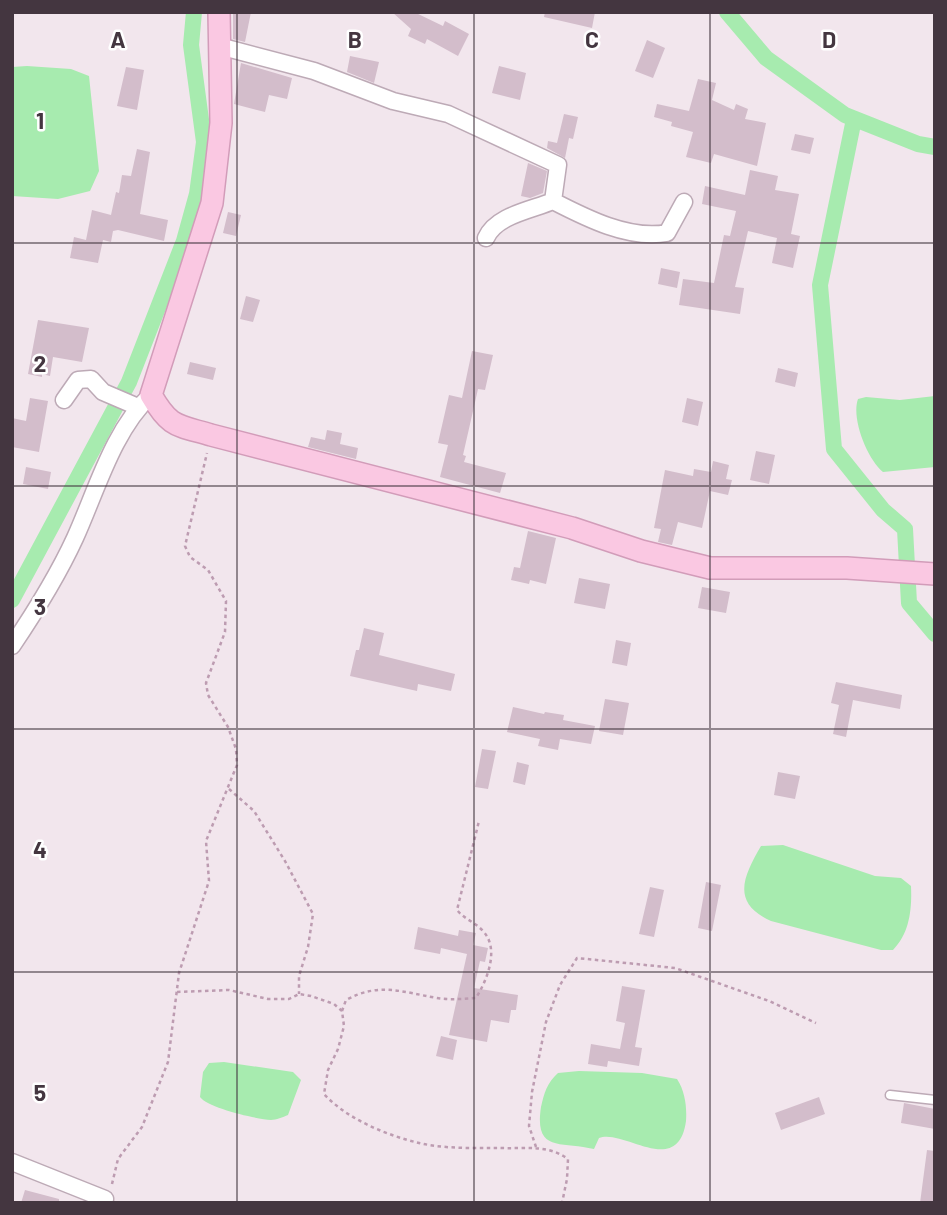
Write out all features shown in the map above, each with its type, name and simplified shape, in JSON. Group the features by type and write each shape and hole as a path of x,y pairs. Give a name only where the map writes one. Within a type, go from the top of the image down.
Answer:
{"main road":[{"path":"219,12 221,123 212,204 139,402 175,425 211,436 507,511 710,568 847,568 935,574"}],"street":[{"path":"219,46 314,71 393,101 448,114 558,164 553,201"},
{"path":"486,238 489,231 510,216 553,201 583,216 625,230 667,233 684,202"},
{"path":"12,646 75,539 96,485 139,402 103,392 91,379 85,378 78,380 64,400"},
{"path":"12,1162 105,1199"}],"lane":[{"path":"890,1095 935,1100"}],"path":[{"path":"105,1199 110,1195 118,1159 142,1127 168,1062 179,973 209,881 206,841 237,765 236,749 228,727 208,695 206,683 225,632 226,601 208,570 190,557 185,546 211,436"},
{"path":"228,788 254,811 313,914 309,947 299,976 299,995"},
{"path":"479,821 457,909 463,917 483,931 492,949 486,982 476,998 440,999 378,989 360,992 346,1000 342,1011 344,1026 338,1049 328,1070 324,1094 336,1107 371,1125 420,1143 465,1147 536,1147 557,1152 568,1159 562,1203"},
{"path":"536,1147 529,1126 532,1092 546,1022 560,985 577,958 675,968 769,1002 816,1023"},
{"path":"177,992 229,990 268,999 311,996 334,1004 342,1011"}],"shaded area":[{"path":"12,67 71,69 89,76 99,171 90,191 58,199 12,196"},
{"path":"935,396 935,467 883,472 871,458 862,438 857,417 858,399 866,397 900,400"},
{"path":"783,845 875,876 901,878 911,886 909,920 903,936 893,950 881,950 771,921 758,914 750,906 744,888 749,868 761,846"},
{"path":"224,1062 293,1072 301,1080 288,1115 273,1120 264,1119 212,1105 200,1097 203,1072 209,1063"},
{"path":"558,1073 642,1073 677,1079 684,1094 686,1110 681,1138 672,1147 661,1149 609,1137 599,1138 594,1149 552,1142 542,1132 540,1122 546,1088"}],"building":[{"path":"233,12 251,12 245,42 233,39"},
{"path":"392,12 414,12 443,26 445,21 469,34 458,56 427,39 425,44 408,36 411,29"},
{"path":"545,12 595,12 592,28 544,17"},
{"path":"647,40 665,48 653,78 635,71"},
{"path":"350,56 379,62 374,83 347,72"},
{"path":"241,63 292,78 287,99 269,95 265,112 234,104"},
{"path":"499,66 526,73 520,100 492,93"},
{"path":"126,67 144,70 137,110 117,106"},
{"path":"698,79 716,83 712,100 734,110 736,104 748,109 745,119 766,123 757,166 714,154 711,163 686,157 693,132 671,126 672,122 654,117 657,104 689,111"},
{"path":"564,114 578,117 573,139 569,138 565,158 547,148 548,141 557,143"},
{"path":"795,134 814,138 810,154 791,150"},
{"path":"137,149 150,152 140,214 168,220 164,241 118,230 113,231 111,242 103,240 98,263 70,258 74,237 86,240 92,210 111,215 122,175 131,176"},
{"path":"528,163 547,171 543,193 530,198 521,196"},
{"path":"750,170 778,176 775,190 799,194 791,234 800,236 793,268 772,263 777,238 748,231 735,287 744,288 740,314 679,305 683,279 714,283 724,235 730,236 736,211 702,204 705,186 745,195"},
{"path":"228,212 241,215 236,236 223,233"},
{"path":"661,268 680,272 677,288 658,284"},
{"path":"246,296 260,300 253,322 240,319"},
{"path":"38,320 89,328 82,362 53,357 50,376 28,374"},
{"path":"472,351 493,355 485,390 478,389 463,455 466,456 464,462 506,473 500,493 440,477 448,445 438,443 449,395 462,398"},
{"path":"190,362 216,368 213,380 187,374"},
{"path":"778,368 798,373 795,387 775,382"},
{"path":"30,398 48,401 39,452 12,447 12,418 26,421"},
{"path":"687,398 703,402 698,426 682,422"},
{"path":"327,430 342,433 340,444 358,448 356,459 308,447 311,437 325,440"},
{"path":"756,451 775,455 769,484 750,480"},
{"path":"713,461 729,465 726,479 732,480 728,495 710,491 702,528 678,522 672,545 658,542 661,529 654,528 665,470 693,476 694,469 711,472"},
{"path":"26,467 51,472 48,489 23,484"},
{"path":"528,531 556,538 546,584 530,580 529,584 511,580 514,567 520,568"},
{"path":"579,578 610,584 605,609 574,603"},
{"path":"702,587 730,592 726,613 698,608"},
{"path":"364,628 384,633 379,655 455,674 451,691 418,684 417,691 350,676"},
{"path":"616,640 631,643 627,666 612,663"},
{"path":"836,682 902,695 900,709 853,700 846,737 833,734 839,705 831,703"},
{"path":"605,699 629,703 623,735 599,731"},
{"path":"513,707 544,714 564,715 563,720 595,726 591,744 560,739 558,750 538,746 540,739 507,732"},
{"path":"482,749 496,751 488,789 475,787"},
{"path":"517,762 529,765 525,785 513,782"},
{"path":"778,772 800,776 795,799 774,795"},
{"path":"706,882 721,885 712,931 698,928"},
{"path":"650,887 664,890 654,937 639,934"},
{"path":"418,927 458,936 459,930 476,933 473,945 488,948 485,962 480,961 474,988 518,995 516,1010 511,1010 509,1023 491,1020 487,1042 449,1035 467,954 441,948 440,954 414,949"},
{"path":"622,986 645,990 635,1047 642,1048 639,1066 608,1061 607,1067 588,1064 591,1044 620,1049 625,1023 616,1021"},
{"path":"441,1036 457,1040 453,1060 436,1056"},
{"path":"819,1097 825,1114 781,1130 775,1113"},
{"path":"904,1103 935,1109 935,1129 901,1123"},
{"path":"927,1150 935,1151 935,1203 920,1203"},
{"path":"25,1190 59,1199 59,1203 21,1203"}],"waterway":[{"path":"12,600 129,382 184,241 197,194 204,142 191,45 194,12"},
{"path":"727,12 766,58 845,115 918,144 935,147"},
{"path":"854,119 820,285 834,449 883,510 905,529 909,603 935,634"}]}
